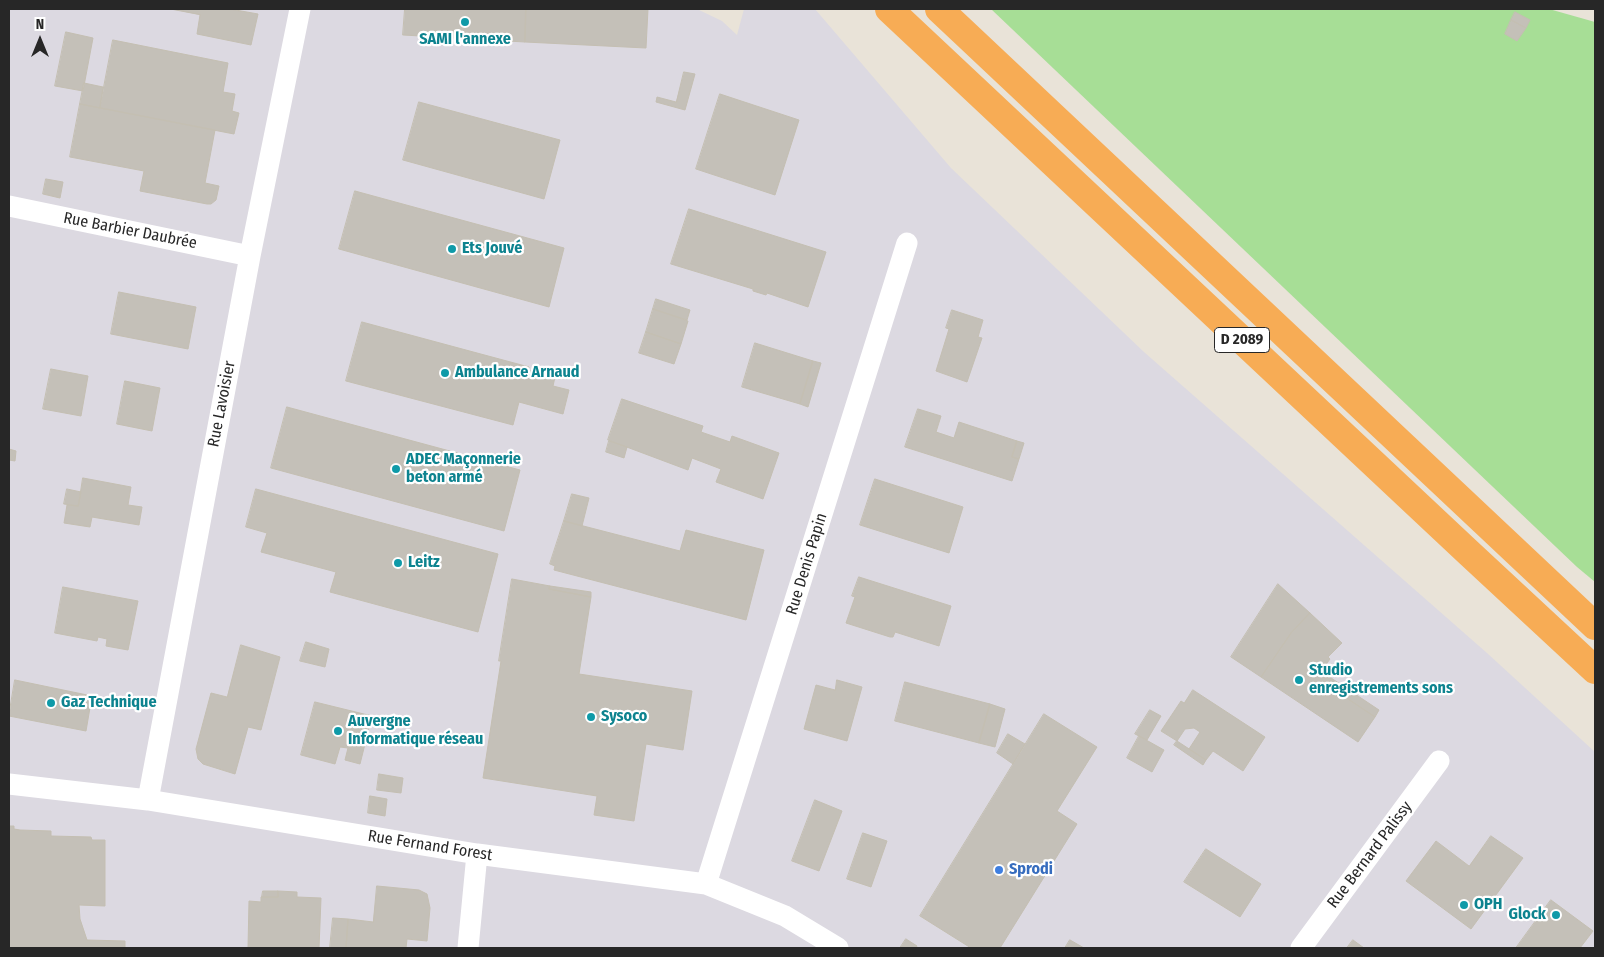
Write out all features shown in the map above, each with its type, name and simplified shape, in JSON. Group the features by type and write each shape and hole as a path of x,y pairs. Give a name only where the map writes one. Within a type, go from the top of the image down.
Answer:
{"highway":[{"name":"D 2089","path":"889,9 1595,670"},
{"name":"D 2089","path":"939,9 1595,626"}],"street":[{"name":"Rue Lavoisier","path":"148,800 250,256 300,9"},
{"name":"Rue Barbier Daubrée","path":"9,206 250,256"},
{"name":"Rue Denis Papin","path":"706,884 907,243"},
{"name":"Rue Bernard Palissy","path":"1301,948 1439,761"},
{"name":"Rue Fernand Forest","path":"9,784 148,800 477,854 706,884 785,916 838,948"},
{"path":"468,948 477,854"}],"shaded area":[{"path":"9,9 697,9 722,21 737,35 744,9 815,9 951,168 1144,352 1487,653 1595,752 1595,948 9,948"}],"green space":[{"path":"991,9 1549,9 1595,22 1595,582 1577,567"}],"building":[{"path":"171,9 230,9 258,14 251,45 197,34 200,15"},
{"name":"SAMI l'annexe","path":"405,9 526,9 525,42 403,35"},
{"path":"526,9 648,9 646,48 525,42"},
{"path":"1515,12 1530,20 1526,28 1511,20"},
{"path":"1511,20 1526,28 1517,41 1505,34"},
{"path":"66,32 93,38 83,91 55,86"},
{"path":"113,40 228,63 223,92 235,94 232,111 239,113 234,134 100,108"},
{"path":"684,72 695,74 685,110 656,102 657,97 676,102"},
{"path":"84,83 103,87 100,108 80,104"},
{"path":"720,94 799,120 775,195 696,169"},
{"path":"419,102 560,140 544,199 403,160"},
{"path":"80,104 215,130 205,183 219,186 216,200 211,204 207,204 140,191 144,171 70,157"},
{"path":"46,179 63,182 60,198 43,194"},
{"name":"Ets Jouvé","path":"355,191 564,248 549,307 339,249"},
{"path":"689,209 826,252 808,307 671,264"},
{"path":"119,292 196,307 188,349 111,334"},
{"path":"656,299 690,310 687,320 653,309"},
{"path":"653,309 688,321 681,344 646,332"},
{"path":"952,310 983,320 978,337 982,338 967,382 936,371 949,329 946,328"},
{"name":"Ambulance Arnaud","path":"362,322 529,367 528,370 555,377 553,386 569,390 563,414 519,402 513,425 346,381"},
{"path":"646,332 681,344 674,364 639,353"},
{"path":"755,343 813,361 800,404 742,387"},
{"path":"813,361 821,363 808,407 800,404"},
{"path":"51,369 88,376 81,416 43,409"},
{"path":"125,381 160,388 152,431 117,424"},
{"path":"622,399 703,426 701,432 730,442 732,436 779,453 763,499 716,482 721,469 692,458 688,470 608,440"},
{"name":"ADEC Maçonnerie beton armé","path":"287,407 520,470 504,531 271,468"},
{"path":"918,409 941,416 936,432 954,438 959,422 1017,441 1012,457 1019,459 1012,481 905,447"},
{"path":"609,441 627,447 624,458 606,452"},
{"path":"1017,441 1024,443 1019,459 1012,457"},
{"path":"9,449 16,451 15,461 9,460"},
{"path":"83,478 131,487 128,505 142,507 139,525 92,517 90,527 64,523 67,505 78,506"},
{"path":"875,479 963,507 949,553 860,525"},
{"path":"67,489 81,492 78,506 64,504"},
{"name":"Leitz","path":"256,489 498,554 478,632 330,592 336,572 261,552 267,533 246,527"},
{"path":"572,494 589,498 582,526 564,521"},
{"path":"564,521 680,551 686,530 764,550 746,620 554,570 555,566 550,564"},
{"path":"859,577 951,606 939,646 895,632 893,637 890,637 846,623 855,597 852,596"},
{"name":"Sysoco","path":"512,579 550,586 549,589 591,597 579,674 692,691 683,750 646,744 634,821 594,815 597,796 483,778"},
{"path":"1278,584 1310,613 1291,633 1261,677 1231,657"},
{"path":"550,586 591,592 591,597 549,589"},
{"path":"63,587 138,601 128,650 106,646 107,639 98,637 97,641 55,633"},
{"name":"Studio enregistrements sons","path":"1310,613 1342,643 1328,657 1330,659 1321,671 1337,682 1333,689 1375,717 1358,742 1261,677 1291,633"},
{"path":"306,642 329,649 325,667 300,661"},
{"path":"241,645 280,657 261,730 248,727 235,774 203,764 198,759 196,749 211,693 227,697"},
{"name":"Gaz Technique","path":"15,680 92,696 86,731 9,716"},
{"path":"837,680 862,687 847,741 804,729 816,685 835,690"},
{"path":"905,682 990,704 979,743 895,721"},
{"path":"1337,682 1379,710 1375,717 1333,689"},
{"path":"1193,690 1265,737 1243,771 1213,751 1206,760 1189,749 1200,732 1194,728 1185,729 1177,741 1161,731 1181,701 1184,703"},
{"name":"Auvergne Informatique réseau","path":"315,702 372,716 360,764 345,760 348,748 340,747 335,764 301,755"},
{"path":"990,704 1005,709 995,747 979,743"},
{"path":"1150,710 1161,716 1147,740 1135,734"},
{"name":"Sprodi","path":"1044,714 1097,747 1057,811 1077,824 1000,948 971,948 920,916"},
{"path":"1008,734 1025,744 1013,764 997,753"},
{"path":"1139,736 1164,750 1152,772 1127,758"},
{"path":"1177,741 1206,760 1203,765 1174,745"},
{"path":"379,774 403,778 401,793 377,790"},
{"path":"370,796 387,799 385,816 368,813"},
{"path":"815,800 842,811 819,871 792,861"},
{"path":"9,826 14,826 14,829 20,830 51,831 51,836 91,837 92,840 105,840 105,906 79,905 80,919 87,940 125,941 125,948 9,948"},
{"path":"863,833 887,841 871,887 847,879"},
{"name":"OPH","path":"1491,836 1523,858 1471,929 1406,881 1436,841 1469,866"},
{"path":"1206,849 1261,884 1240,917 1184,882"},
{"path":"377,886 419,890 427,894 430,908 427,941 407,939 406,948 346,948 348,919 373,922"},
{"path":"263,891 278,891 278,897 262,897"},
{"path":"278,891 297,892 297,897 321,898 319,948 248,948 249,901 261,902 261,897 278,897"},
{"name":"Glock","path":"1551,900 1593,931 1580,948 1516,948"},
{"path":"333,918 348,919 346,948 330,948"},
{"path":"906,939 917,946 916,948 900,948"},
{"path":"1070,940 1084,948 1065,948"},
{"path":"1353,940 1364,948 1347,948"}],"place":[{"name":"SAMI l'annexe","path":"465,22"},
{"name":"Ets Jouvé","path":"452,249"},
{"name":"Ambulance Arnaud","path":"445,373"},
{"name":"ADEC Maçonnerie beton armé","path":"396,469"},
{"name":"Leitz","path":"398,563"},
{"name":"Studio enregistrements sons","path":"1299,680"},
{"name":"Gaz Technique","path":"51,703"},
{"name":"Sysoco","path":"591,717"},
{"name":"Auvergne Informatique réseau","path":"338,731"},
{"name":"Sprodi","path":"999,870"},
{"name":"OPH","path":"1464,905"},
{"name":"Glock","path":"1556,915"}]}
